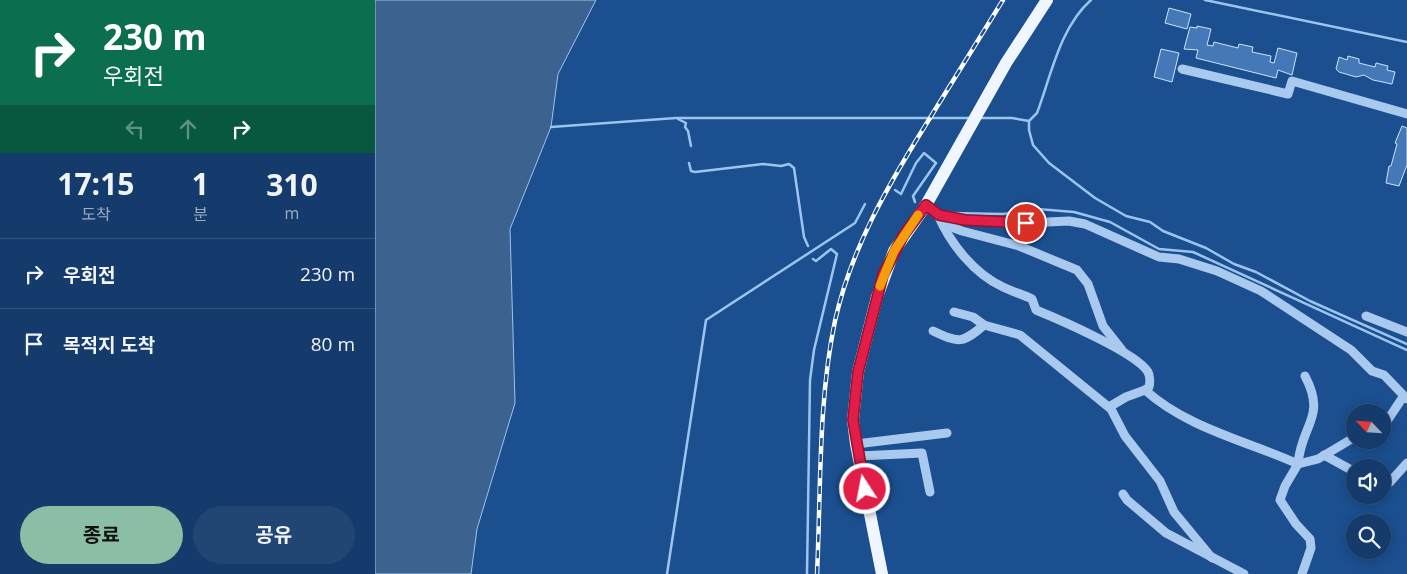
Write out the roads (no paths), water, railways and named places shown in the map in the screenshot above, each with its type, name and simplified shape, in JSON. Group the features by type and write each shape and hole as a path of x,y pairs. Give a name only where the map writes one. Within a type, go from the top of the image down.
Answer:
{"main road":[{"path":"882,574 857,450 853,420 856,388 877,297 894,251 926,205 1006,63 1047,0"}],"street":[{"path":"1182,69 1288,94 1292,82 1407,114"},
{"path":"926,205 954,228 1019,246 1077,270 1088,284 1103,326 1126,355"},
{"path":"939,215 945,231 965,257 993,281 1032,299 1036,310 1083,330 1126,355 1148,372 1149,387 1109,407"},
{"path":"939,215 965,220 1004,223 1053,220 1077,222 1105,232 1159,258 1179,259 1217,271 1261,291 1351,350 1372,371 1384,375 1405,398 1391,415"},
{"path":"954,312 973,316 984,325 1020,335 1109,407 1125,436 1160,481 1175,512 1212,558"},
{"path":"1366,316 1407,332"},
{"path":"933,331 953,340 963,341 970,338 984,325"},
{"path":"1302,574 1311,548 1310,539 1295,524 1280,500 1285,486 1298,464 1299,453 1316,405 1312,390 1305,376"},
{"path":"1145,390 1167,408 1232,439 1298,464 1324,455 1346,442"},
{"path":"857,450 947,433"},
{"path":"857,450 922,453 930,492"},
{"path":"1324,455 1346,467"},
{"path":"1391,481 1407,462"},
{"path":"1123,494 1127,500 1166,533 1212,558 1233,572 1244,574"}],"water":[{"path":"375,0 596,0 558,74 551,127 510,229 515,403 477,529 471,574 375,574"}],"waterway":[{"path":"1029,121 1037,113 1052,68 1071,24 1091,0"},
{"path":"1205,0 1407,42"},
{"path":"551,127 676,118 970,118"},
{"path":"981,118 1012,118 1029,121 1033,145 1049,163 1095,198 1126,216 1150,222 1163,231 1206,248 1234,264 1256,272 1310,301 1407,344"},
{"path":"678,119 686,123 685,127 688,131 691,146"},
{"path":"895,190 901,194 916,163 924,153 936,163 913,196 915,202"},
{"path":"689,163 691,171 695,172 763,164 781,166 789,164 794,168 804,237 808,246"},
{"path":"667,574 706,320 855,223 865,204"},
{"path":"951,213 1003,214 1038,209 1074,212 1110,222 1159,249 1193,252 1407,350"},
{"path":"807,574 810,380 814,350 837,254 831,249 816,261 813,259"}],"railway":[{"path":"817,574 821,446 826,383 835,321 850,269 884,196 1003,0"}]}
